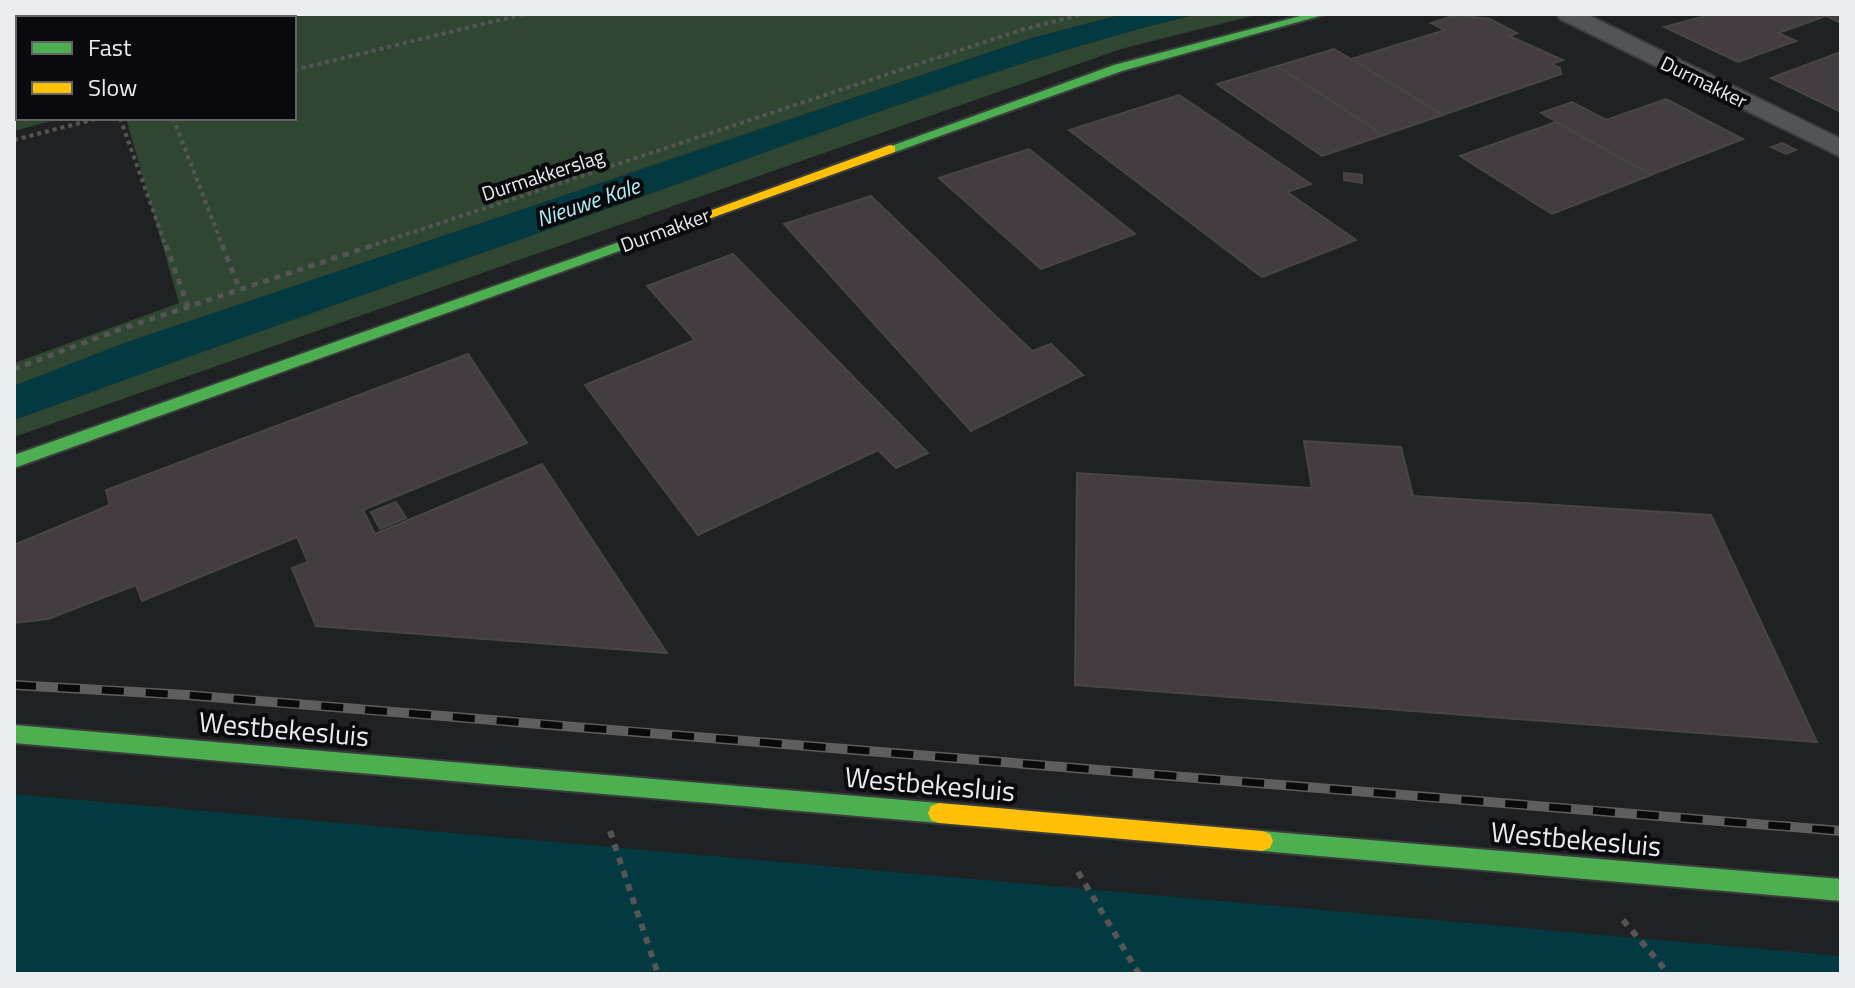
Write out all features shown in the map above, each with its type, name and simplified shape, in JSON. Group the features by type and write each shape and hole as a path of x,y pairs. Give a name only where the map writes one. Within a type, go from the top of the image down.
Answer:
{"street":[{"name":"Durmakker","path":"14,462 1118,68 1321,14"},
{"name":"Durmakker","path":"1568,14 1841,149"},
{"name":"Westbekesluis","path":"14,734 1841,890"}],"path":[{"path":"296,70 524,14"},
{"name":"Durmakkerslag","path":"14,369 188,307 1021,30 1083,14"},
{"path":"14,140 91,120"},
{"path":"121,120 188,307"},
{"path":"174,120 240,290"},
{"path":"605,815 658,974"},
{"path":"1074,867 1139,974"},
{"path":"1615,911 1669,974"}],"green space":[{"path":"14,14 1124,14 1032,38 125,343 14,386 14,363 179,303 127,120 296,120 296,16 16,16 16,120 55,120 14,131"},
{"path":"1196,14 1260,14 1121,49 14,437 14,420 169,364 914,99 1054,53"}],"water":[{"name":"Nieuwe Kale","path":"1124,14 1196,14 1054,53 914,99 14,420 14,386 125,343 1032,38"},
{"path":"14,794 1841,956 1841,974 14,974"}],"building":[{"path":"1713,14 1841,14 1841,23 1826,16 1778,33 1796,41 1738,62 1664,27"},
{"path":"1456,15 1490,19 1517,33 1509,36 1563,60 1551,64 1560,68 1561,74 1443,115 1351,59 1445,30 1431,23"},
{"path":"1334,49 1443,115 1384,135 1277,66"},
{"path":"1841,52 1841,112 1771,78"},
{"path":"1277,66 1384,135 1322,156 1217,84"},
{"path":"1179,95 1311,184 1287,192 1356,240 1262,277 1069,130"},
{"path":"1666,99 1743,139 1651,175 1541,113 1572,102 1606,120"},
{"path":"1556,122 1651,175 1552,214 1460,156"},
{"path":"1782,143 1796,150 1786,154 1771,147"},
{"path":"1029,149 1135,234 1041,269 939,178"},
{"path":"1344,173 1362,175 1362,183 1344,180"},
{"path":"871,196 1032,351 1051,344 1083,375 971,431 784,224"},
{"path":"733,254 928,453 896,468 878,450 698,535 585,385 695,340 647,286"},
{"path":"468,354 527,443 363,510 375,534 542,464 667,653 316,626 292,568 308,562 297,537 142,601 136,585 48,619 14,623 14,545 110,505 106,490"},
{"path":"1304,441 1401,447 1413,496 1711,515 1817,742 1075,685 1077,473 1312,488"},
{"path":"396,502 406,518 380,529 371,512"}],"railway":[{"path":"14,685 187,695 1841,831"}],"traffic: fast":[{"path":"890,149 1118,68 1321,14"},
{"path":"14,462 645,237"},
{"path":"14,734 939,813"},
{"path":"1262,841 1841,890"}],"traffic: slow":[{"path":"645,237 890,149"},
{"path":"939,813 1262,841"}]}
